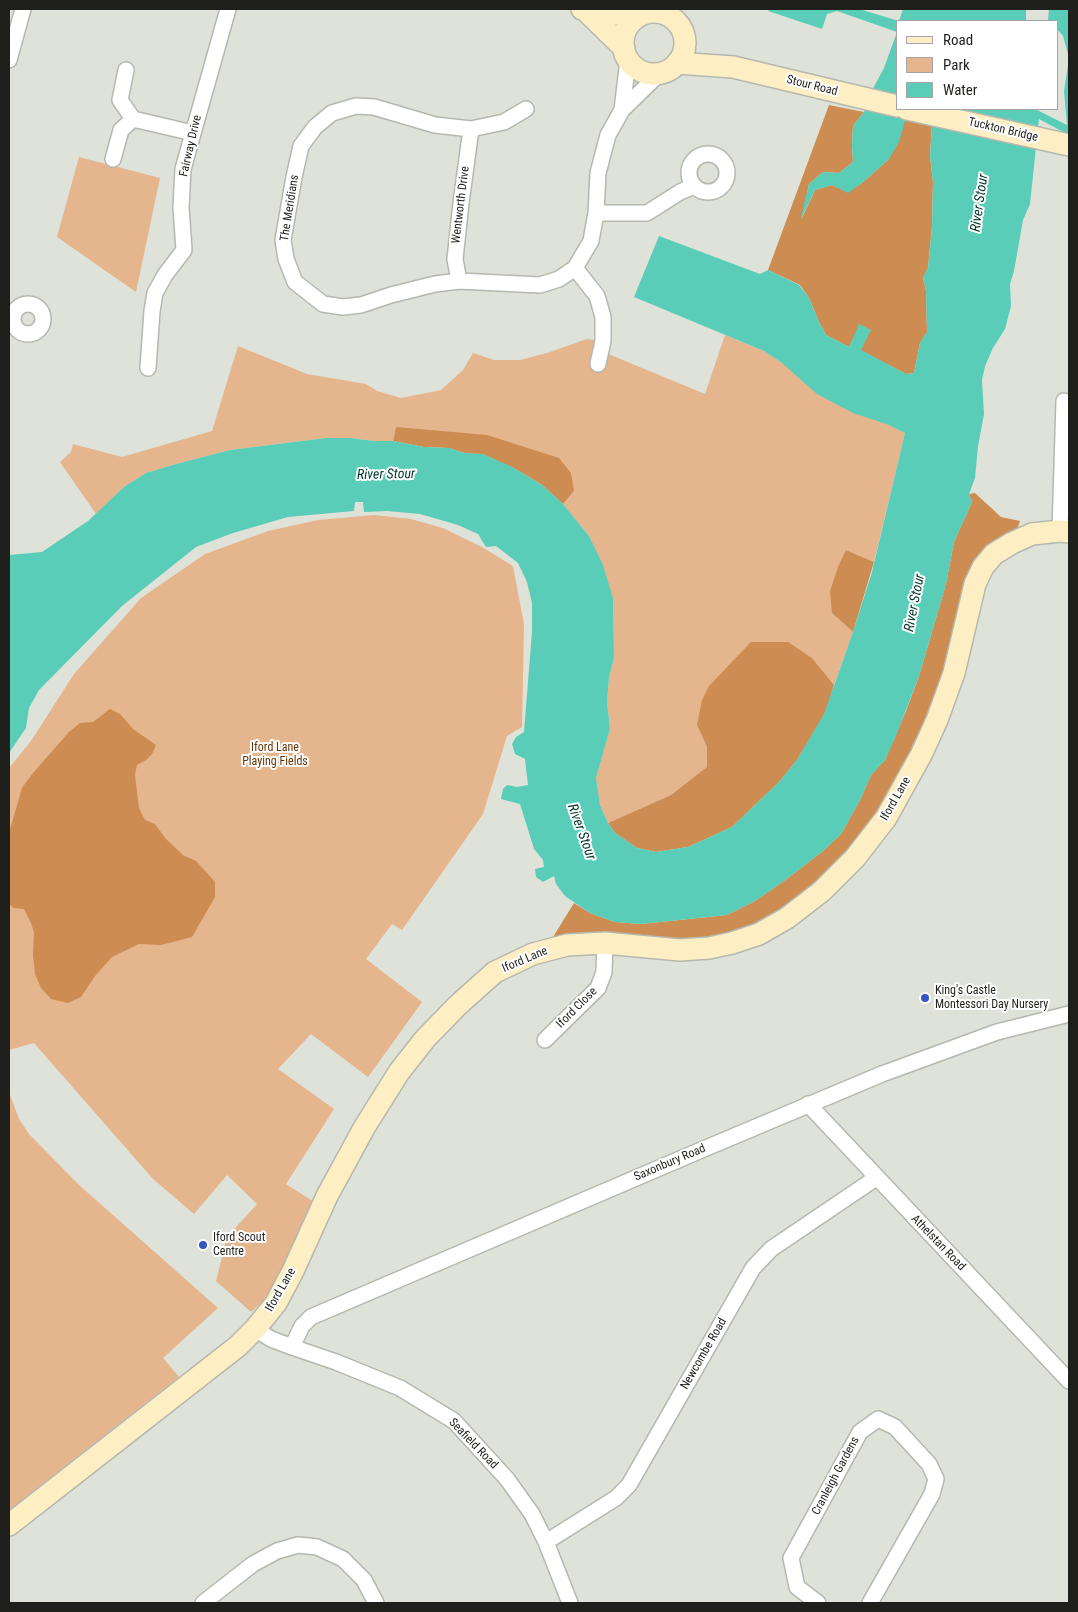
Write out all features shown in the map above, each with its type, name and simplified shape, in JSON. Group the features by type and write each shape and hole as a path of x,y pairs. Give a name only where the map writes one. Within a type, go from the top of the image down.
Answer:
{"street":[{"path":"9,60 23,9"},
{"name":"Fairway Drive","path":"148,368 155,292 184,250 181,207 184,169 228,9"},
{"path":"583,9 649,12 670,16 680,23 684,52 669,68 648,73 639,70 583,9"},
{"path":"626,54 624,38 626,30 633,20 649,12"},
{"name":"Stour Road","path":"680,23 733,67"},
{"name":"The Meridians","path":"622,110 626,54"},
{"name":"Stour Road","path":"669,68 733,67 896,107"},
{"name":"The Meridians","path":"526,109 504,122 472,129 434,125 374,107 356,106 332,113 315,127 301,146 283,240 286,259 295,282 324,304 343,307 361,305 435,284 458,281 540,285 559,279 575,268 591,241 596,213 598,173 608,135 622,110 669,68"},
{"path":"126,70 120,100 132,119 193,133"},
{"name":"Tuckton Bridge","path":"911,110 1069,146"},
{"path":"113,159 121,130 132,119"},
{"name":"Wentworth Drive","path":"458,281 455,259 472,129"},
{"path":"596,213 647,213 680,192 694,186"},
{"path":"575,268 597,296 603,317 603,341 598,364"},
{"path":"1064,401 1064,532"},
{"name":"Iford Lane","path":"9,1525 238,1346 255,1329 280,1295 327,1196 364,1128 400,1072 425,1038 495,972 533,954 567,945 605,943 680,950 709,948 732,943 759,934 787,918 822,891 855,858 886,818 921,755 937,720 954,673 975,584 983,567 994,554 1032,534 1064,532"},
{"name":"Iford Close","path":"545,1040 598,988 604,972 605,943"},
{"name":"Saxonbury Road","path":"292,1348 302,1326 311,1317 882,1074 997,1032 1069,1014"},
{"name":"Athelstan Road","path":"808,1104 1069,1381"},
{"name":"Newcombe Road","path":"546,1542 616,1498 629,1485 753,1268 771,1249 876,1178"},
{"name":"Seafield Road","path":"255,1329 271,1339 292,1348 336,1362 400,1388 454,1421 507,1478 532,1514 546,1542 568,1603"},
{"name":"Cranleigh Gardens","path":"818,1603 797,1587 791,1558 860,1432 878,1419 895,1427 929,1464 936,1479 932,1494 870,1603"},
{"path":"203,1603 254,1564 277,1551 298,1545 317,1547 343,1558 364,1580 376,1603"}],"green space":[{"path":"79,157 160,178 136,292 57,237"},
{"path":"725,335 764,351 905,433 874,562 846,550 832,613 853,632 834,685 812,658 697,725 707,747 708,767 671,795 608,823 600,805 596,778 610,729 607,702 609,677 614,658 613,598 589,536 563,504 574,491 396,427 393,441 326,438 230,450 176,464 146,473 124,487 96,514 60,462 71,452 73,444 122,457 212,431 238,346 307,374 366,384 377,391 401,398 441,390 463,370 473,353 494,360 520,360 587,339 603,341 601,351 705,394"},
{"name":"Iford Lane Playing Fields","path":"374,515 411,519 443,528 482,547 513,566 524,624 522,727 507,736 483,814 402,930 392,924 366,959 422,1002 368,1077 311,1034 278,1069 334,1109 286,1184 314,1202 276,1283 264,1300 251,1312 216,1281 227,1237 257,1204 227,1175 194,1214 153,1179 34,1043 9,1050 9,768 31,741 74,674 141,598 205,554 268,531 318,520"},
{"path":"9,1092 19,1119 29,1134 79,1185 218,1308 163,1358 179,1377 9,1510"}],"shaded area":[{"path":"829,105 864,112 853,126 853,162 839,173 823,172 809,184 802,218 815,190 832,185 848,192 862,183 889,159 900,110 933,110 930,156 933,182 932,227 928,268 923,278 926,290 927,332 920,343 914,373 906,374 860,350 860,324 849,347 826,335 809,298 800,285 768,270"},
{"path":"396,427 487,435 559,458 571,473 574,491 563,504 542,485 514,468 483,454 464,453 449,448 424,447 393,441"},
{"path":"975,493 1001,517 1020,521 1012,543 994,554 954,673 855,858 759,934 545,950 574,903 590,913 615,922 641,924 727,915 755,901 788,878 823,851 841,834 860,800 871,775 885,760 906,711 919,676 946,584 954,542 972,502 969,494"},
{"path":"846,550 874,562 853,632 832,613 830,591"},
{"path":"751,642 788,642 812,658 834,685 825,714 797,760 779,782 732,827 688,847 656,852 637,848 615,833 608,823 671,795 707,767 707,747 697,725 702,700 709,686"},
{"path":"110,709 120,714 133,729 156,745 152,754 137,765 135,775 139,808 145,820 155,824 166,839 183,855 196,861 215,882 215,897 192,937 161,945 139,944 112,957 95,976 81,997 68,1003 51,999 41,988 35,974 33,956 34,932 31,923 24,909 14,908 9,904 9,833 22,788 33,773 69,732 80,723 93,722"}],"water":[{"path":"771,9 859,9 896,20 896,32 837,11 827,14 822,29 768,11"},
{"path":"903,9 1026,9 1026,20 899,20"},
{"path":"1049,9 1069,9 1069,58 1063,36 1058,30 1058,20 1048,20"},
{"path":"896,35 896,110 901,110 905,121 899,142 889,159 848,193 832,185 815,190 800,221 809,184 823,172 839,173 853,162 853,126 864,112 870,94 884,68"},
{"name":"River Stour","path":"1069,58 1069,135 1039,119 1030,204 1023,220 1010,284 1011,306 1005,329 993,348 985,366 982,380 984,414 975,478 969,494 972,502 954,542 946,584 919,676 885,760 871,775 860,800 841,834 823,851 755,901 727,915 641,924 615,922 590,913 565,896 556,884 554,876 543,882 536,877 535,869 544,867 543,860 534,849 520,804 501,799 503,789 507,785 517,787 528,785 525,759 515,754 512,744 516,737 524,732 532,632 532,603 527,582 518,563 496,546 486,547 478,534 458,525 420,514 387,511 364,512 363,502 355,502 354,511 288,517 233,533 196,547 122,606 39,690 29,708 26,728 9,753 9,555 42,552 88,521 124,487 146,473 176,464 230,450 326,438 393,441 424,447 449,448 464,453 483,454 514,468 542,485 563,504 589,536 603,565 613,598 614,658 609,677 607,702 610,729 596,778 600,805 615,833 637,848 656,852 688,847 732,827 779,782 797,760 824,714 872,572 905,433 889,425 853,413 817,394 782,363 764,351 634,297 659,236 760,274 768,270 799,285 809,298 826,335 849,347 859,324 871,330 861,350 906,374 914,373 920,343 927,332 926,290 923,277 928,268 932,227 933,182 930,156 933,110 1037,110 1067,125 1064,91"}],"place":[{"name":"King's Castle Montessori Day Nursery","path":"925,998"},
{"name":"Iford Scout Centre","path":"203,1245"}]}
